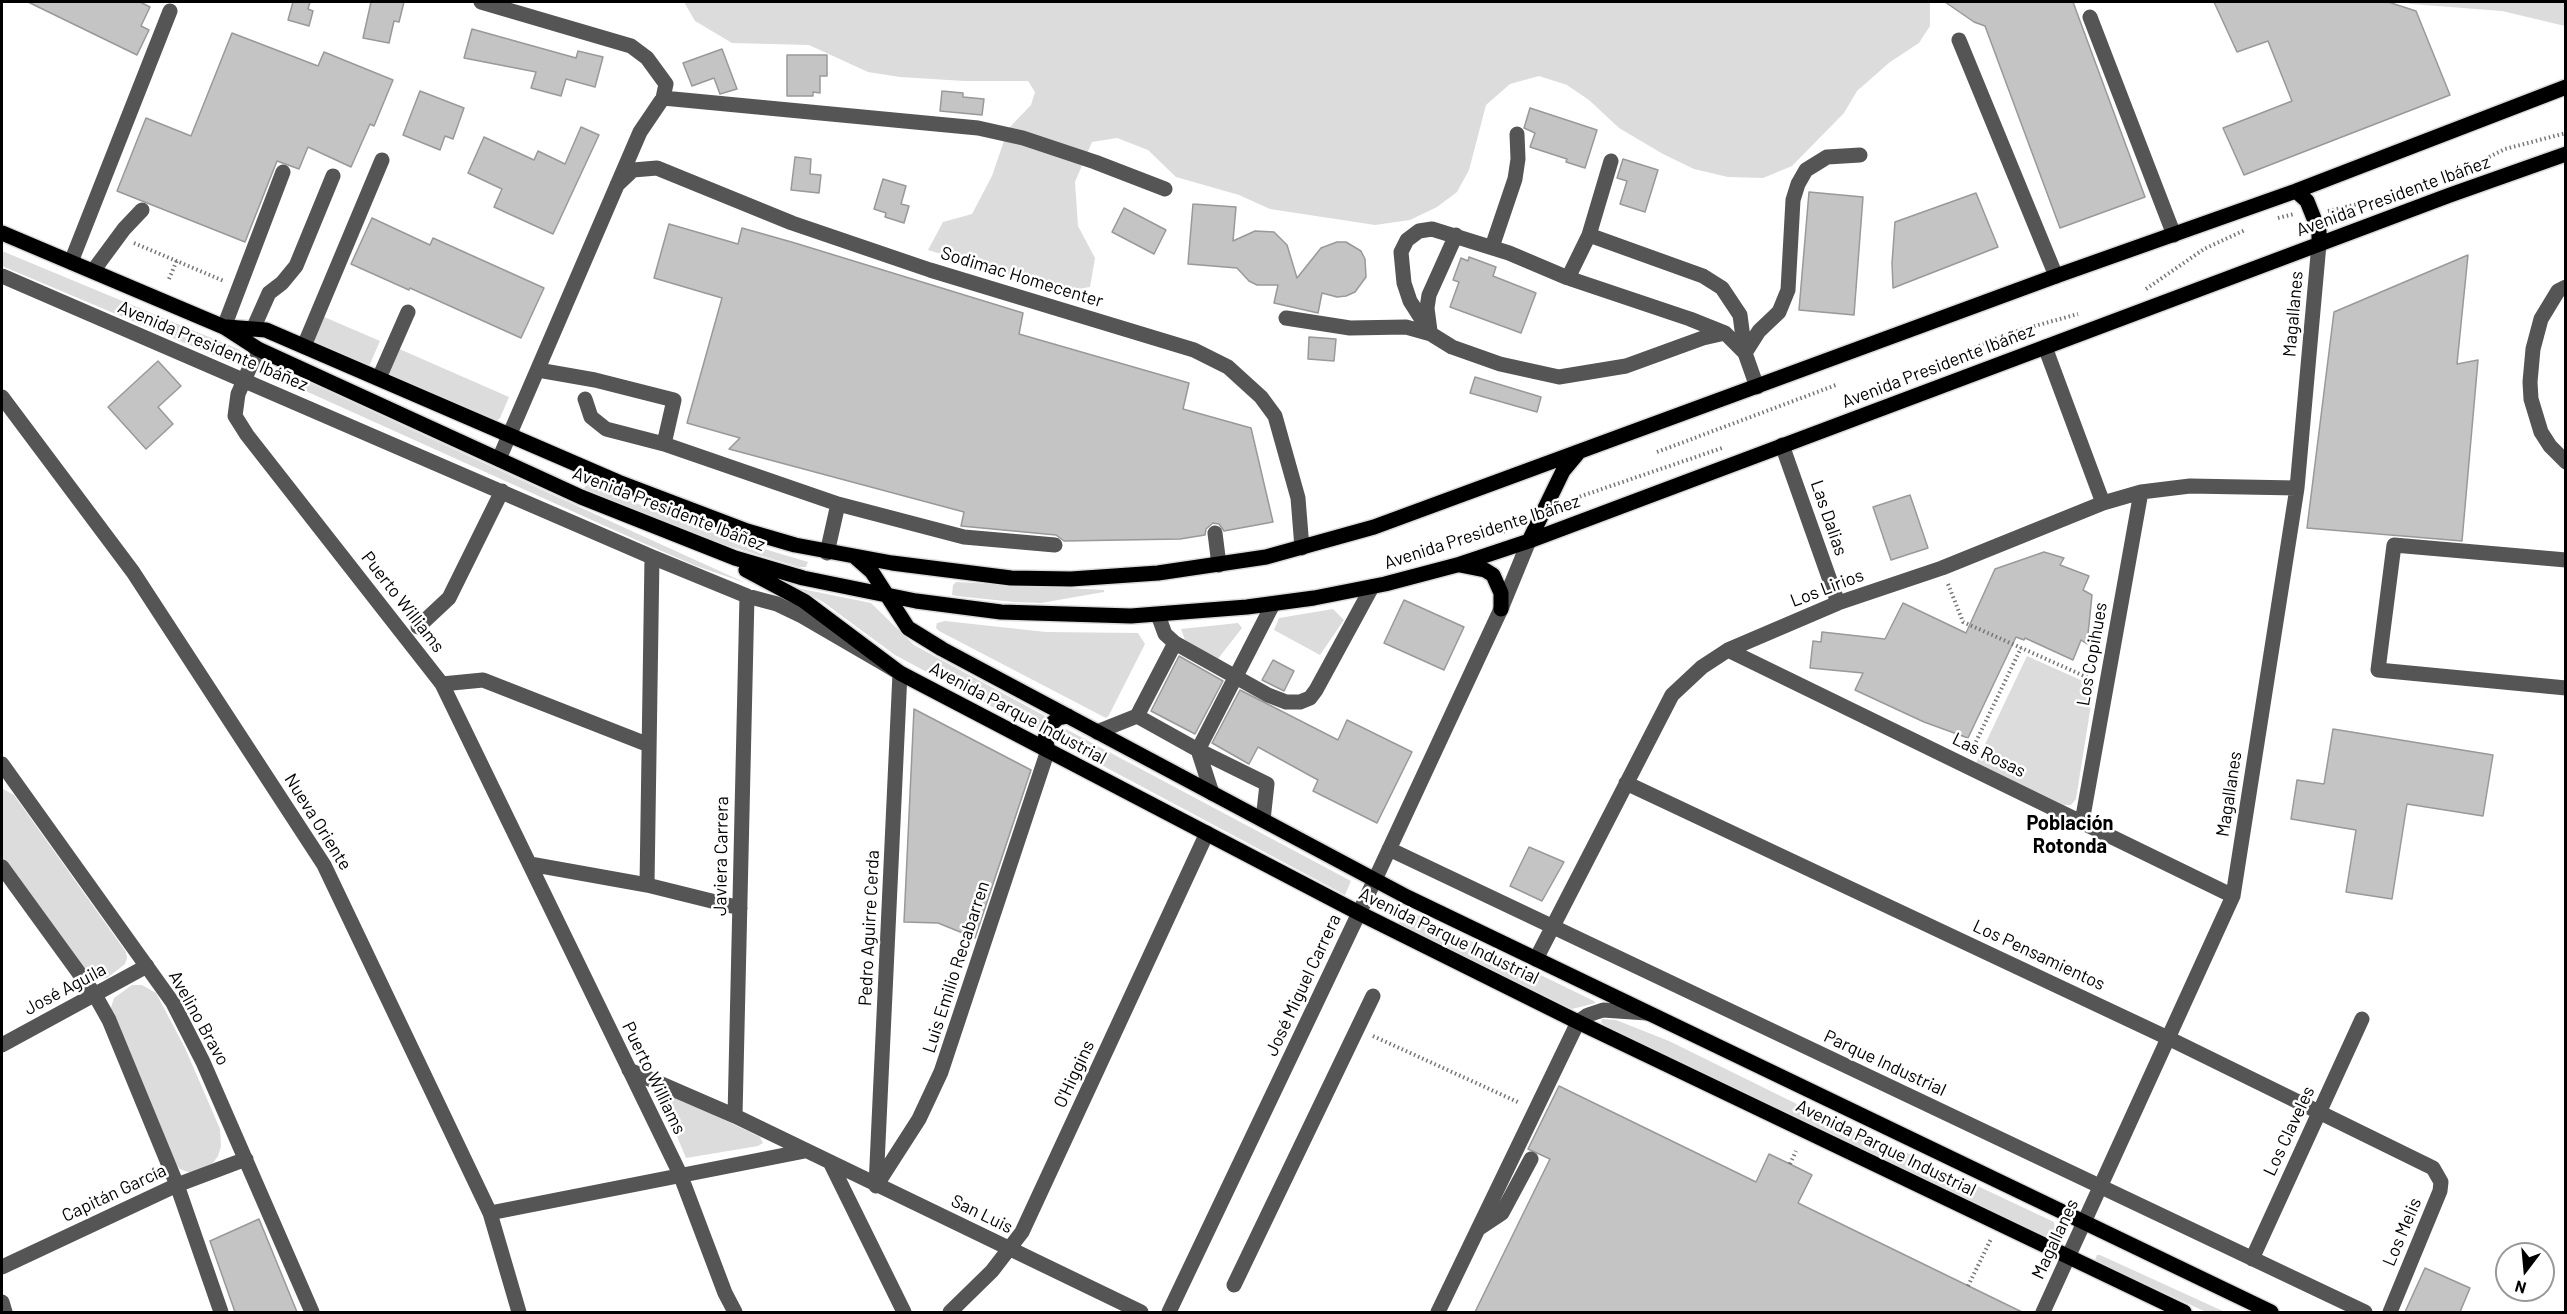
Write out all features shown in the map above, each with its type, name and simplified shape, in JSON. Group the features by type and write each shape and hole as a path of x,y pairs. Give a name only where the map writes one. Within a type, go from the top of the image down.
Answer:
{"main road":[{"name":"Avenida Presidente Ibáñez","path":"224,327 266,330 618,482 722,522 827,553 948,572 1044,579 1098,578 1219,565 1302,548 1374,527 2056,276 2296,191 2565,87"},
{"name":"Avenida Presidente Ibáñez","path":"2,233 224,327 258,349 581,497 721,553 803,578 888,596 1001,612 1084,616 1158,615 1273,604 1372,587 1456,565 1529,541 2565,154"},
{"path":"2296,191 2307,201 2312,212 2319,231 2319,244"},
{"path":"1529,541 1563,471 1580,451"},
{"name":"Avenida Parque Industrial","path":"721,553 731,561 804,601 900,673 1359,913 1578,1022 2184,1312"},
{"name":"Avenida Parque Industrial","path":"855,557 872,572 903,621 916,634 1097,732 1375,880 2084,1224 2271,1312"},
{"path":"1456,565 1476,568 1493,575 1501,593 1501,609"},
{"path":"1048,750 1045,739 1048,727 1058,718 1068,716"}],"street":[{"path":"482,2 631,46 647,58 666,84 663,98 650,114 640,132 499,459"},
{"path":"71,262 170,11"},
{"path":"2090,17 2174,235"},
{"path":"1959,40 2056,276"},
{"path":"663,98 978,128 1054,148 1166,189"},
{"path":"1492,247 1515,179 1518,159 1517,134"},
{"path":"1745,353 1759,331 1779,312 1788,290 1793,200 1806,170 1827,156 1860,155"},
{"path":"304,346 382,160"},
{"path":"1568,278 1589,235 1611,161"},
{"name":"Sodimac Homecenter","path":"617,185 633,170 657,168 792,223 930,270 1194,350 1228,367 1261,397 1275,416 1298,498 1302,548"},
{"path":"224,327 283,172"},
{"path":"253,329 269,293 282,283 296,266 333,176"},
{"path":"93,271 118,236 142,210"},
{"path":"1431,334 1410,301 1404,283 1401,252 1407,240 1419,231 1432,229 1492,247 1568,278 1690,319 1725,333 1745,353"},
{"path":"1431,334 1427,308 1429,295 1456,235"},
{"path":"1589,235 1703,276 1722,288 1740,315 1745,353 1757,387"},
{"name":"Magallanes","path":"2043,1312 2233,896 2297,488 2319,244"},
{"name":"Avenida Presidente Ibáñez","path":"2,276 652,557 747,596 777,604 900,673"},
{"path":"2565,287 2558,291 2541,320 2533,349 2530,382 2531,399 2541,432 2565,462"},
{"path":"379,378 408,312"},
{"path":"1286,318 1350,328 1406,327 1431,334 1452,347 1474,355 1524,370 1559,377 1626,366 1703,338 1725,333"},
{"path":"2045,347 2103,503"},
{"name":"Puerto Williams","path":"258,349 238,394 235,416 247,435 442,684 680,1174 724,1293 735,1312"},
{"path":"538,370 595,380 674,400 664,444"},
{"name":"Nueva Oriente","path":"2,398 133,572 324,865 490,1213 519,1312"},
{"path":"585,399 591,417 606,429 664,444 838,504 964,537 1055,545"},
{"name":"Las Dalias","path":"1782,446 1838,603"},
{"name":"Los Lirios","path":"1536,959 1672,695 1702,667 1728,650 1838,603 1942,568 2103,503 2141,492 2190,486 2297,488"},
{"path":"418,627 449,598 502,491"},
{"name":"Los Copihues","path":"2082,822 2141,492"},
{"path":"827,553 838,504"},
{"path":"1215,533 1219,565"},
{"name":"José Miguel Carrera","path":"1169,1312 1375,880 1501,609 1529,541"},
{"path":"2565,560 2394,545 2378,670 2565,688"},
{"path":"647,885 652,557"},
{"path":"1158,615 1165,634 1175,643 1234,677 1286,702 1300,702 1310,698 1316,690 1372,587"},
{"name":"Javiera Carrera","path":"735,1116 747,596"},
{"path":"1212,793 1198,750 1273,604"},
{"path":"1097,732 1137,716 1175,643"},
{"name":"Las Rosas","path":"1728,650 2233,896"},
{"name":"Pedro Aguirre Cerda","path":"876,1185 900,673"},
{"path":"442,684 483,680 649,745"},
{"path":"1137,716 1198,750 1267,784 1263,820"},
{"name":"Luis Emilio Recabarren","path":"876,1185 919,1119 941,1072 1048,750"},
{"name":"Avelino Bravo","path":"3,768 147,966 180,1016 246,1159 312,1312"},
{"name":"Los Pensamientos","path":"1626,783 2169,1038 2433,1167"},
{"name":"O'Higgins","path":"950,1312 986,1278 1022,1232 1207,833"},
{"name":"Parque Industrial","path":"1389,849 2365,1312"},
{"path":"530,864 647,885 740,908"},
{"path":"2,867 95,995 119,1042 177,1185 221,1312"},
{"name":"José Aguila","path":"2,1045 147,966"},
{"path":"1234,1285 1373,996"},
{"path":"1438,1312 1578,1022 1603,1010 1647,1013"},
{"name":"Los Claveles","path":"2252,1259 2362,1019"},
{"name":"San Luis","path":"629,1070 735,1116 1141,1312"},
{"path":"490,1213 805,1151"},
{"name":"Capitán García","path":"2,1267 177,1185 246,1159"},
{"path":"1478,1229 1502,1213 1531,1160"},
{"path":"831,1164 904,1312"},
{"name":"Los Melis","path":"2390,1312 2440,1191 2441,1182 2433,1167"},
{"path":"2,1302 5,1312"}],"path":[{"path":"2463,170 2505,149 2565,133"},
{"path":"2268,221 2352,207 2394,196"},
{"path":"2137,293 2204,249 2249,228"},
{"path":"118,236 238,287"},
{"path":"169,279 177,260"},
{"path":"1899,381 2006,334 2082,313"},
{"path":"1657,452 1836,385"},
{"path":"1505,548 1503,532 1505,525 1725,447"},
{"path":"1942,568 1963,622 2106,686"},
{"path":"1965,765 2021,648"},
{"path":"1373,1036 1535,1110"},
{"path":"1790,1164 1796,1151"},
{"path":"1968,1286 1991,1239"}],"shaded area":[{"path":"684,2 1930,2 1930,26 1919,43 1890,62 1857,91 1844,113 1792,166 1763,178 1728,177 1694,169 1619,128 1589,100 1567,85 1539,76 1510,84 1486,105 1469,170 1457,192 1437,207 1410,220 1375,225 1270,209 1239,195 1176,177 1148,150 1117,138 1092,142 1075,182 1078,226 1095,258 1090,287 1066,291 928,250 943,222 972,214 992,176 1008,129 1031,105 1035,92 1028,81 964,81 900,77 868,72 809,45 732,43 695,21"},
{"path":"2404,2 2565,2 2565,26 2502,11"},
{"path":"2,251 238,349 243,353 244,359 239,364 232,363 2,266"},
{"path":"322,316 380,341 367,367 313,344"},
{"path":"397,348 509,397 500,418 495,422 389,375"},
{"path":"293,375 746,583 696,566 634,539 290,384 289,378"},
{"path":"586,484 724,537 808,562 806,567 799,567 722,544 584,489"},
{"path":"956,582 1104,590 1104,592 1041,603 1014,602 952,595 953,585"},
{"path":"797,588 871,603 914,645 1045,716 1044,727 1040,729 1030,727 895,655 823,602"},
{"path":"1333,609 1344,620 1320,655 1274,630 1279,618"},
{"path":"945,621 1046,632 1138,633 1145,644 1106,718 939,631 936,628 937,623"},
{"path":"1238,623 1242,628 1217,660 1185,640 1181,629"},
{"path":"2027,656 2094,686 2076,799 2071,805 2064,805 1976,763"},
{"path":"1064,728 1351,881 1345,895 1062,744 1058,733"},
{"path":"3,789 14,795 126,952 125,964 107,978 97,980 80,964 2,858"},
{"path":"1409,911 1596,1003 1572,1009 1402,926 1399,923 1401,918"},
{"path":"132,985 142,985 156,993 185,1048 220,1129 221,1146 218,1156 213,1163 195,1172 180,1169 171,1158 110,1011 114,998"},
{"path":"1602,1019 1616,1020 1669,1041 1876,1143 1901,1150 2054,1222 2055,1228 2051,1235 2046,1237 1604,1025 1601,1022"},
{"path":"662,1090 760,1137 763,1143 758,1146 686,1158 660,1096"},
{"path":"2097,1255 2225,1312 2206,1312 2098,1262 2095,1260"}],"building":[{"path":"28,2 140,2 150,7 141,26 149,30 137,55"},
{"path":"293,2 310,2 308,9 313,11 309,26 288,20"},
{"path":"371,2 404,2 399,22 394,21 389,43 363,38"},
{"path":"1945,2 2073,2 2145,197 2060,228 1985,26 1974,22"},
{"path":"2214,2 2388,2 2416,11 2450,95 2244,175 2223,128 2292,101 2268,41 2237,52"},
{"path":"472,29 576,58 578,51 603,57 595,87 566,79 561,96 531,88 536,72 464,58"},
{"path":"232,33 318,66 324,52 393,80 374,126 370,124 351,167 308,147 299,169 277,161 245,242 117,191 146,118 191,136"},
{"path":"722,49 737,89 720,94 714,78 692,86 683,63"},
{"path":"787,55 827,55 827,76 820,76 820,93 813,92 813,96 787,96"},
{"path":"420,91 464,108 453,139 445,136 440,150 403,135"},
{"path":"942,91 963,93 963,97 984,99 982,115 940,111"},
{"path":"1530,108 1597,130 1585,168 1566,162 1567,159 1530,147 1535,133 1524,128"},
{"path":"581,127 599,135 553,234 494,207 502,189 468,173 484,137 534,160 538,151 565,164"},
{"path":"795,157 811,159 810,174 821,175 819,193 791,190"},
{"path":"1623,159 1658,170 1645,212 1620,204 1627,181 1617,178"},
{"path":"883,179 906,186 901,204 909,206 904,223 885,217 886,213 874,209"},
{"path":"1809,192 1863,197 1854,315 1799,310"},
{"path":"1976,193 1998,247 1893,288 1895,222"},
{"path":"1193,204 1236,207 1233,241 1255,231 1274,232 1287,245 1297,278 1321,248 1337,242 1346,242 1361,251 1365,259 1366,277 1355,292 1346,296 1337,297 1322,293 1318,313 1274,303 1278,285 1257,285 1249,281 1237,268 1188,264"},
{"path":"1124,208 1166,230 1154,254 1112,232"},
{"path":"372,218 430,245 433,238 544,288 521,338 351,264"},
{"path":"669,224 738,244 742,228 795,243 1023,313 1019,334 1189,383 1183,409 1251,428 1273,522 1224,531 1219,524 1213,523 1206,529 1205,535 1180,539 1064,541 1056,535 961,526 964,512 729,449 740,438 687,423 722,298 654,278"},
{"path":"2468,255 2457,364 2478,360 2462,541 2307,528 2334,312"},
{"path":"1469,257 1496,267 1493,276 1536,293 1521,333 1450,307 1459,282 1453,280 1461,258 1468,261"},
{"path":"1309,337 1336,339 1334,361 1308,359"},
{"path":"158,361 181,386 158,407 173,424 146,449 108,407"},
{"path":"1475,377 1541,397 1537,412 1470,393"},
{"path":"1910,495 1928,548 1891,560 1873,507"},
{"path":"2044,552 2064,558 2060,565 2089,576 2083,590 2092,595 2087,644 2081,640 2073,660 2025,638 2024,640 2016,637 1968,738 1924,722 1855,690 1863,673 1810,668 1813,641 1821,642 1822,632 1885,639 1903,603 1966,633 1995,569"},
{"path":"1404,600 1464,627 1444,670 1384,643"},
{"path":"1179,656 1223,681 1195,734 1151,711"},
{"path":"1273,660 1294,671 1284,691 1262,680"},
{"path":"1240,690 1338,740 1347,720 1412,752 1377,823 1313,791 1318,780 1258,747 1249,764 1212,743"},
{"path":"914,709 1031,770 975,938 938,923 904,922"},
{"path":"2333,729 2493,755 2483,816 2407,804 2392,899 2346,892 2356,830 2291,819 2297,780 2324,784"},
{"path":"1529,847 1564,862 1542,901 1510,886"},
{"path":"1559,1086 1756,1182 1769,1154 1790,1164 1812,1175 1798,1203 2022,1312 1475,1312 1550,1159 1528,1149"},
{"path":"259,1219 297,1312 235,1312 210,1241"},
{"path":"2425,1268 2470,1288 2460,1312 2405,1312"}],"district":[{"name":"Población Rotonda","path":"2070,834"}]}
